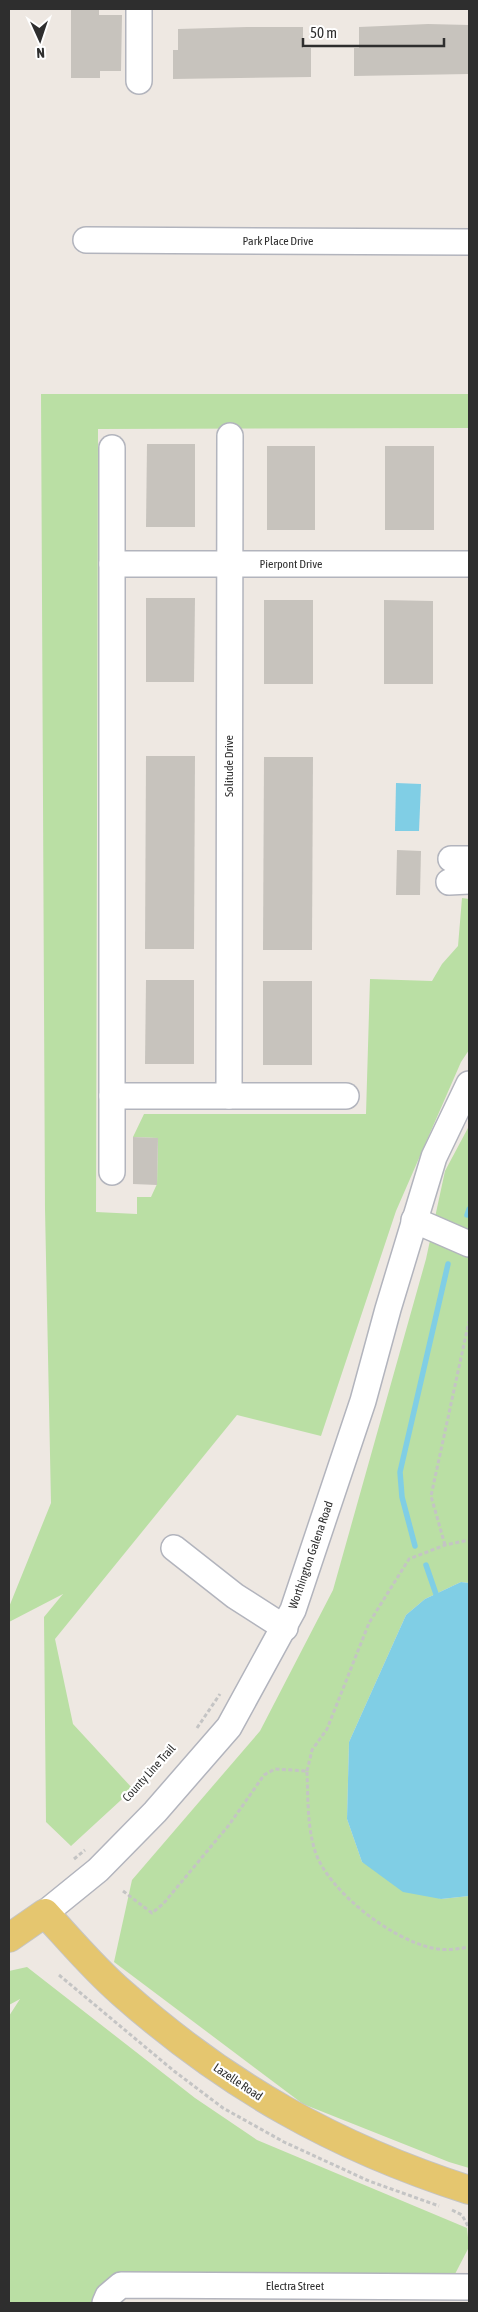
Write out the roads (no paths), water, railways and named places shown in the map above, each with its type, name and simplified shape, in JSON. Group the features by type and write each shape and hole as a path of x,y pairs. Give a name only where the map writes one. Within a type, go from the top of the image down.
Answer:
{"main road":[{"name":"Worthington Galena Road","path":"9,1938 46,1914"},
{"name":"Lazelle Road","path":"46,1914 120,1992 190,2050 265,2100 360,2150 469,2190"}],"street":[{"path":"139,9 140,81"},
{"name":"Park Place Drive","path":"86,240 469,242"},
{"name":"Solitude Drive","path":"229,1096 230,436"},
{"path":"112,448 112,1172"},
{"name":"Pierpont Drive","path":"112,564 469,564"},
{"name":"Worthington Galena Road","path":"46,1914 98,1870 142,1825 229,1727 285,1628 293,1610 363,1401 414,1220 434,1157 469,1084"},
{"path":"112,1096 346,1096"},
{"path":"414,1220 469,1244"},
{"path":"174,1548 235,1596 285,1628"},
{"name":"Electra Street","path":"113,2294 469,2287"}],"water":[{"path":"396,783 421,784 419,831 395,831"},
{"path":"461,1582 469,1583 469,1896 441,1899 403,1892 362,1862 347,1819 349,1742 406,1615 425,1599"}],"waterway":[{"path":"467,1215 469,1209"},
{"path":"415,1546 402,1497 400,1472 448,1264"},
{"path":"426,1565 436,1594"}]}
